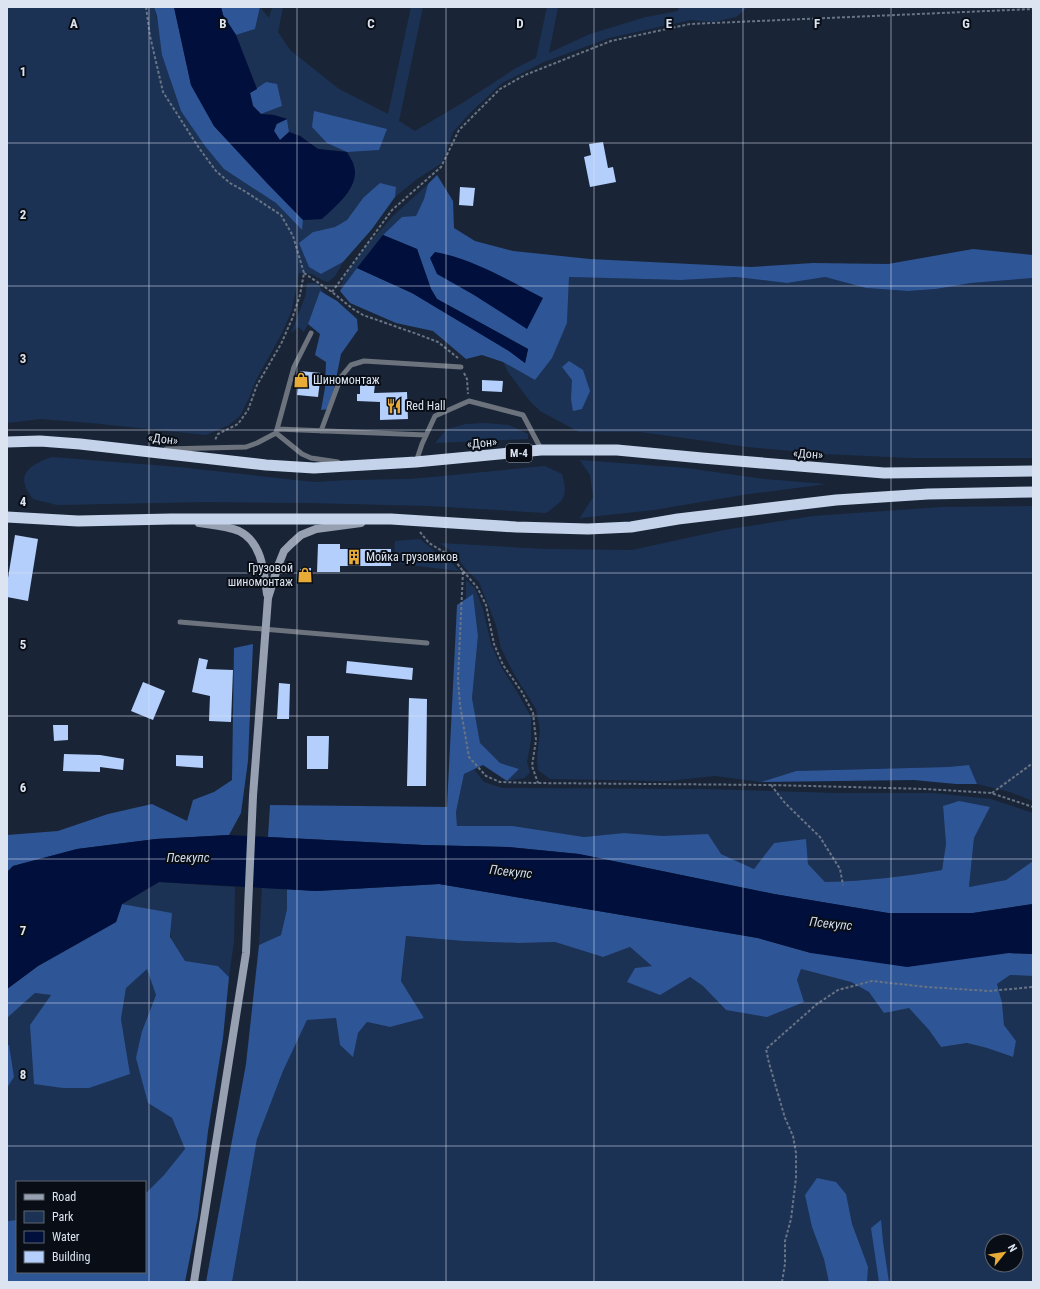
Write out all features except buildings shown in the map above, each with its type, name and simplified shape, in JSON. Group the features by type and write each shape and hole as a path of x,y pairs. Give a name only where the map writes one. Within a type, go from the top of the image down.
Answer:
{"highway":[{"name":"«Дон»","path":"7,442 40,441 141,450 266,465 314,468 416,462 541,450 617,450 884,473 1033,471"},
{"path":"7,517 78,521 171,519 391,519 516,527 588,529 632,527 678,519 836,500 928,494 1033,492"}],"main road":[{"path":"171,519 239,531 247,537 260,556 268,598"},
{"path":"194,1282 246,953 253,796 268,598 273,579 284,551 290,544 301,536 316,529 391,519"}],"lane":[{"path":"311,333 294,367 277,431 426,435"},
{"path":"321,431 341,376 351,365 364,361 461,366"},
{"path":"416,462 435,416 469,401 523,415 541,450"},
{"name":"М-4","path":"141,450 246,447 257,443 277,431 302,454 311,458 324,461 382,464"},
{"path":"180,622 427,643"}],"path":[{"path":"146,7 150,36 163,92 199,148 216,171 230,183 281,215 293,236 304,273 300,295 292,319 281,344 257,385 248,410 238,424 218,434 212,448"},
{"path":"332,292 392,210 441,167 459,130 500,89 525,75 611,41 690,24 1033,9"},
{"path":"304,273 332,292 352,309 363,315 438,342 458,358 467,379 469,401"},
{"path":"410,520 429,543 452,556 463,572 477,587 486,605 494,644 503,665 522,692 533,713 536,740 532,766 538,783"},
{"path":"463,572 458,680 460,705 469,757 486,776 500,782 771,785 926,789 991,793 1033,807"},
{"path":"991,793 1033,763"},
{"path":"771,785 785,803 820,837 840,869 842,885"},
{"path":"782,1282 785,1264 785,1241 792,1212 796,1178 796,1153 793,1136 785,1118 766,1049 817,1004 838,990 872,981 927,987 989,991 1033,987"}],"green space":[{"path":"7,7 154,7 172,85 181,111 257,189 276,203 302,230 303,220 322,219 347,152 318,149 300,136 289,132 287,119 274,115 261,114 282,106 266,82 257,89 236,35 255,29 260,7 269,18 272,7 283,7 278,32 290,50 339,89 388,114 411,7 423,7 399,121 415,131 464,102 516,68 536,58 547,7 558,7 549,53 590,34 646,17 678,11 679,7 748,7 736,17 713,22 691,20 609,38 544,62 502,83 470,113 453,132 442,163 417,179 395,197 395,187 363,198 347,220 335,227 313,232 321,274 343,262 335,276 328,282 312,274 299,273 292,310 282,333 256,380 240,416 229,425 206,435 40,419 7,423"},
{"path":"428,184 424,199 416,216 383,235 340,291 345,275 368,244 394,215"},
{"path":"569,277 681,280 736,277 787,283 825,277 866,288 908,291 936,289 971,283 1033,278 1033,458 911,458 824,454 748,447 641,432 579,432 540,411 529,400 508,372 503,362 535,380 567,323"},
{"path":"307,283 317,283 325,294 320,291 304,332 298,327 291,333 305,297"},
{"path":"484,423 509,425 528,434 528,439 435,443 447,429 466,424"},
{"path":"52,457 178,467 314,482 411,479 545,466 562,474 565,493 561,501 546,513 429,506 310,503 204,502 57,505 33,499 24,481 27,471 31,467"},
{"path":"580,460 686,468 764,479 826,484 742,495 654,510 580,518 593,497 590,475"},
{"path":"1033,506 1033,801 1010,792 977,784 969,765 948,767 796,771 761,782 715,776 668,781 550,779 538,770 537,757 540,730 536,709 514,674 501,648 496,625 479,582 465,568 455,554 440,543 544,549 632,550 724,530 813,516 942,507"},
{"path":"420,539 451,562 459,571 394,563 395,541"},
{"path":"466,580 475,588 483,609 491,644 501,667 531,717 531,740 527,762 530,773 524,778 507,781 519,769 500,763 480,744 472,698 478,636 473,594 466,599"},
{"path":"474,769 484,782 502,788 703,789 834,793 933,793 991,799 1033,813 1033,861 1006,880 969,887 974,838 990,807 943,807 946,844 942,870 884,878 825,882 808,864 806,840 774,843 754,869 721,854 663,836 624,833 584,837 513,826 457,826 456,812 464,774"},
{"path":"159,882 235,887 234,941 229,977 218,966 185,961 171,939 171,913 122,904"},
{"path":"262,888 287,889 287,909 281,935 259,945"},
{"path":"406,936 463,941 519,943 555,942 603,957 630,947 653,966 635,968 628,982 660,994 690,977 703,986 726,1010 797,980 801,969 851,982 870,992 884,1013 909,1007 929,1030 941,1047 967,1043 1012,1057 1016,1041 1004,1025 1002,1004 997,984 1010,975 1033,976 1033,1282 232,1282 257,1139 283,1071 307,1020 336,1018 340,1045 353,1056 358,1033 367,1022 390,1027 424,1018 401,981"},
{"path":"147,968 156,995 142,1030 148,1103 172,1118 185,1150 164,1175 146,1193 146,1181 16,1181 16,1220 7,1221 7,1088 14,1077 8,1045 7,1046 7,1018 35,993 51,995 30,1025 130,1074 121,1019 126,987"}],"shaded area":[{"path":"154,7 174,7 191,85 214,126 303,220 302,230 276,203 224,169 205,146 181,111 162,55 157,16"},
{"path":"221,7 260,7 255,29 236,35 223,15"},
{"path":"266,82 277,84 282,106 261,114 253,106 250,93"},
{"path":"314,111 387,129 379,150 347,152 327,143 312,127"},
{"path":"287,119 289,132 280,141 274,131 277,124"},
{"path":"437,175 453,201 454,228 475,241 513,251 590,259 751,267 813,263 888,264 973,249 1033,255 1033,278 971,283 936,289 908,291 866,288 825,277 787,283 736,277 681,280 569,277 567,323 552,358 535,380 503,362 482,355 466,359 433,331 396,323 350,303 340,291 357,268 412,293 509,351 525,363 528,349 437,299 431,289 417,249 383,235 402,217 416,216 424,199 428,184"},
{"path":"380,183 396,187 395,197 372,229 343,262 321,274 309,267 299,243 313,232 335,227 347,220 363,198"},
{"path":"320,291 337,301 357,319 358,330 341,354 330,409 321,410 325,388 326,362 315,355 320,334 308,324"},
{"path":"569,361 583,370 590,391 582,409 573,411 571,399 572,380 562,367"},
{"path":"473,594 478,636 472,698 480,743 500,763 519,769 507,781 483,765 464,774 456,812 457,826 513,826 584,837 624,833 663,836 708,834 721,854 754,869 774,843 806,839 808,864 825,882 884,878 942,870 946,844 943,806 959,801 990,807 974,838 969,887 1006,880 1033,861 1033,904 973,913 888,913 774,894 579,854 507,847 423,845 268,837 270,805 447,807 457,605"},
{"path":"253,644 248,761 241,813 229,835 156,839 77,849 13,866 7,872 7,835 58,831 108,814 152,804 187,821 193,800 214,792 232,780 234,648"},
{"path":"969,765 977,784 956,784 914,780 761,782 796,771 948,767"},
{"path":"439,884 758,938 811,953 1033,954 1033,976 1010,975 997,984 1002,1003 1004,1025 1016,1041 1013,1057 967,1043 941,1047 929,1030 909,1008 884,1013 869,992 851,982 801,969 797,980 804,1002 767,1017 726,1010 703,986 690,977 660,995 627,982 635,968 652,966 630,947 603,957 555,942 519,943 463,941 406,936 401,981 424,1018 390,1027 367,1022 358,1033 353,1057 340,1045 336,1018 307,1020 283,1071 257,1139 232,1282 206,1282 246,1064 259,945 281,935 287,909 287,889 316,891"},
{"path":"122,904 172,913 170,937 185,961 218,966 229,977 223,1038 208,1131 198,1216 185,1282 7,1282 7,1221 16,1220 16,1273 146,1273 146,1193 164,1175 185,1149 172,1118 148,1103 136,1058 142,1031 156,995 147,969 126,988 121,1019 130,1074 89,1088 63,1088 34,1084 30,1025 51,995 35,993 7,1018 7,989 38,966 116,922"},
{"path":"9,1045 14,1077 7,1088 7,1046"},
{"path":"817,1178 836,1182 846,1194 852,1224 868,1267 867,1282 829,1282 824,1259 812,1227 805,1195"},
{"path":"881,1220 889,1282 879,1282 871,1228"}],"water":[{"path":"174,7 221,7 223,15 236,35 257,89 250,93 253,106 261,114 274,115 287,119 276,124 274,131 280,140 289,132 300,136 318,149 347,152 354,166 354,181 346,196 322,219 303,220 214,126 191,85"},
{"path":"383,235 417,249 431,289 437,299 528,349 525,363 509,351 412,293 357,268"},
{"path":"435,252 449,255 477,265 543,298 527,329 474,295 437,274 430,258"},
{"name":"Псекупс","path":"229,835 423,845 507,847 579,854 774,894 888,913 973,913 1033,904 1033,954 1009,953 907,967 811,953 758,938 439,884 316,891 159,882 122,904 116,922 38,966 7,989 7,872 13,866 77,849 156,839"}],"place":[{"name":"Шиномонтаж","path":"301,380"},
{"name":"Red Hall","path":"394,406"},
{"name":"Мойка грузовиков","path":"354,557"},
{"name":"Грузовой шиномонтаж","path":"305,575"}]}
